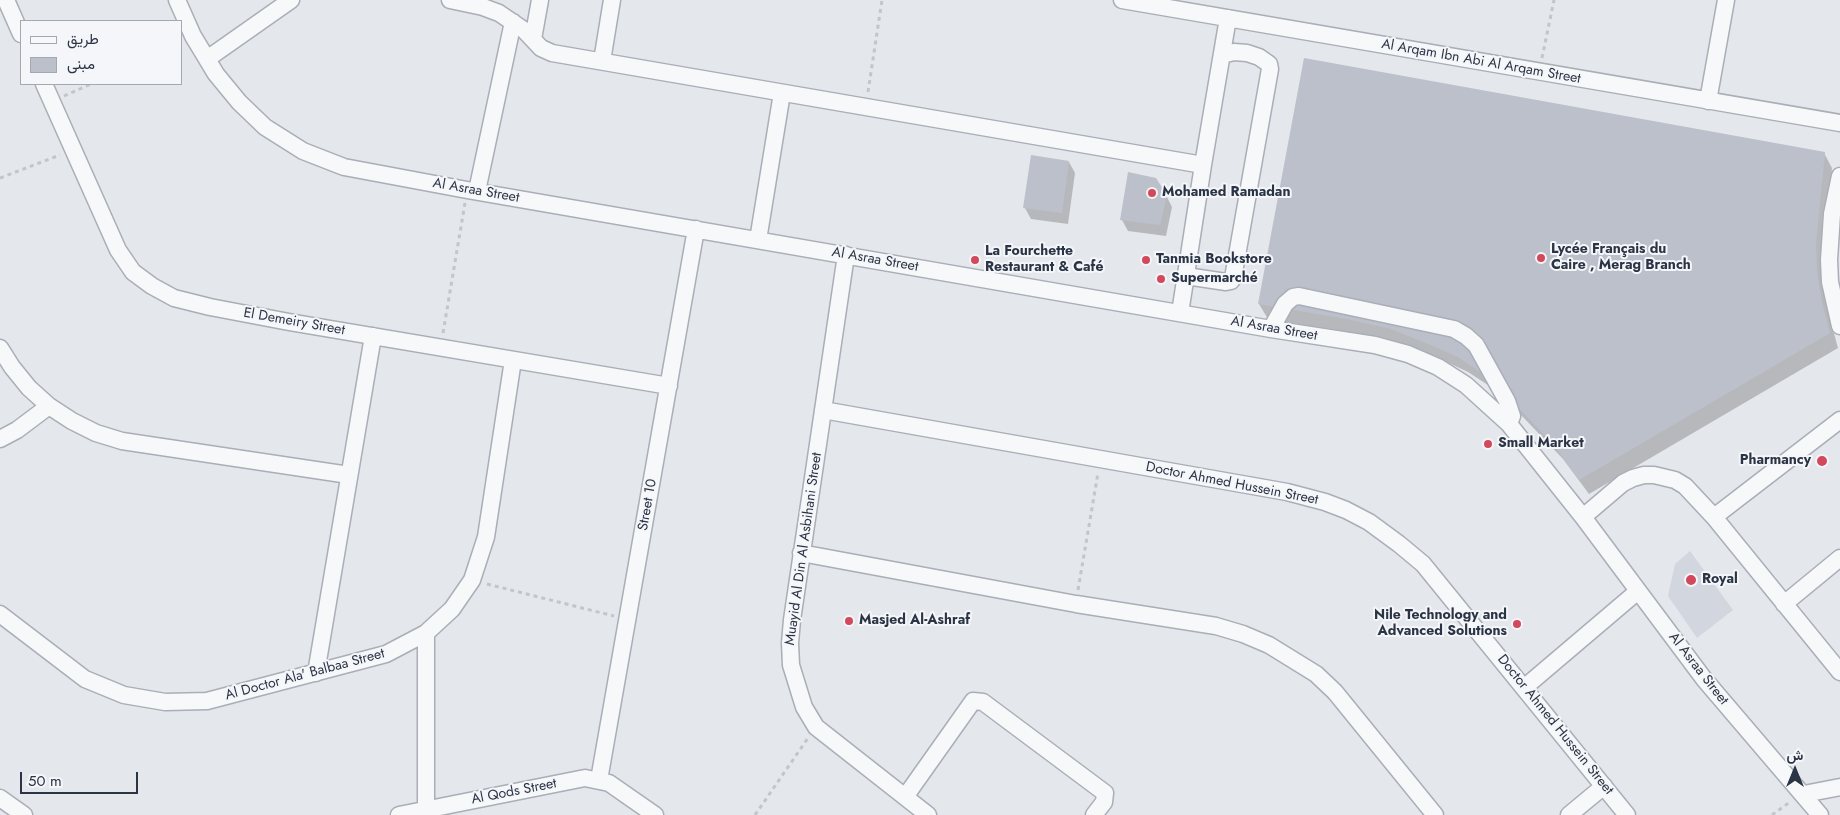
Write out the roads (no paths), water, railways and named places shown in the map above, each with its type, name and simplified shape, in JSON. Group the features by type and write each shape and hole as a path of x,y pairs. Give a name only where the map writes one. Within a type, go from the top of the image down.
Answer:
{"street":[{"path":"6,0 20,32"},
{"name":"Al Asraa Street","path":"177,0 193,36 216,74 239,102 265,127 302,151 344,167 472,191 1271,329 1376,345 1408,354 1438,367 1466,385 1509,424 1584,517 1704,679 1820,815"},
{"path":"207,59 273,5 291,0"},
{"path":"450,0 483,7 514,22 542,48 552,53 1203,165"},
{"path":"533,39 540,0"},
{"path":"602,61 612,0"},
{"name":"Al Arqam Ibn Abi Al Arqam Street","path":"1122,0 1840,123"},
{"path":"1708,101 1726,0"},
{"path":"1180,313 1228,18"},
{"path":"472,191 514,22"},
{"path":"1186,276 1226,282 1231,281 1233,278 1270,69 1269,64 1247,53 1234,52 1222,55"},
{"name":"El Demeiry Street","path":"44,85 118,250 133,272 152,286 174,298 289,322 669,386"},
{"path":"758,240 782,93"},
{"path":"1840,176 1832,214 1829,260 1832,290 1840,326"},
{"name":"Street 10","path":"600,780 696,229"},
{"name":"Muayid Al Din Al Asbihani Street","path":"846,255 801,554 790,643 791,665 804,707 816,727 928,815"},
{"path":"1271,329 1285,304 1293,297 1299,296 1454,329 1476,345 1507,401 1512,416 1509,424"},
{"path":"316,674 373,336"},
{"path":"0,348 29,388 49,406 72,422 96,433 122,441 349,475"},
{"name":"Al Doctor Ala' Balbaa Street","path":"0,614 85,679 124,695 165,702 207,701 316,674 386,654 426,634 452,609 472,580 486,537 513,360"},
{"path":"0,438 17,430 49,406"},
{"name":"Doctor Ahmed Hussein Street","path":"823,410 1287,492 1325,502 1354,514 1392,538 1423,564 1525,687 1627,815"},
{"path":"1714,517 1840,420"},
{"path":"1584,517 1623,483 1644,475 1654,474 1675,480 1685,486 1714,517 1840,672"},
{"path":"801,554 1076,604 1216,626 1252,638 1293,659 1316,674 1336,692 1435,815"},
{"path":"1784,604 1840,558"},
{"path":"1525,687 1638,591"},
{"path":"426,634 426,810"},
{"path":"905,797 973,702 983,702 1105,793 1104,802 1094,815"},
{"name":"Al Qods Street","path":"399,815 585,778 600,780"},
{"path":"600,780 619,789 655,815"},
{"path":"1569,815 1604,786"},
{"path":"1804,794 1840,787"},
{"path":"0,798 24,815"}],"place":[{"name":"Mohamed Ramadan","path":"1152,193"},
{"name":"Lycée Français du Caire , Merag Branch","path":"1541,258"},
{"name":"La Fourchette Restaurant & Café","path":"975,260"},
{"name":"Tanmia Bookstore","path":"1146,260"},
{"name":"Supermarché","path":"1161,279"},
{"name":"Small Market","path":"1488,444"},
{"name":"Pharmancy","path":"1822,461"},
{"name":"Royal","path":"1691,580"},
{"name":"Masjed Al-Ashraf","path":"849,621"},
{"name":"Nile Technology and Advanced Solutions","path":"1517,624"}]}
